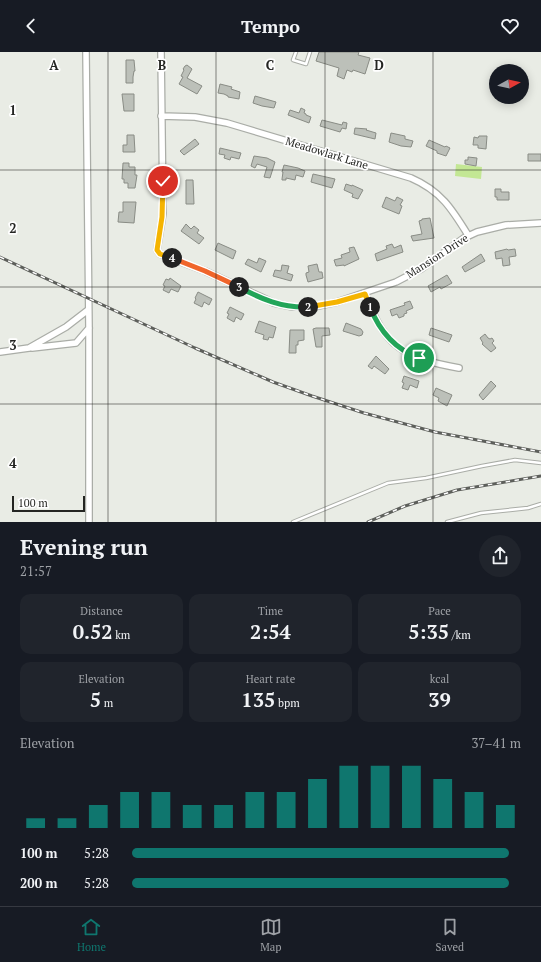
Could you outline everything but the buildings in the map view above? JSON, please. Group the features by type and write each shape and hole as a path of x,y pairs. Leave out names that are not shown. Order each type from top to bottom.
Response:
{"street":[{"path":"86,52 89,328 89,522"},
{"path":"161,52 162,116"},
{"name":"Meadowlark Lane","path":"162,116 195,117 219,121 411,178 423,184 445,201 468,235"},
{"name":"Mansion Drive","path":"162,116 163,213 157,251 165,256 205,271 264,299 279,304 293,307 313,307 365,294 411,275 468,235 499,226 541,223"},
{"path":"365,294 378,323 389,338 399,348 410,355 438,364 459,368"},
{"path":"29,348 66,327 88,310"},
{"path":"0,352 76,343 89,328"}],"lane":[{"path":"296,52 293,60 306,64 310,52"},
{"path":"293,522 388,483 422,479 515,460 541,463"},
{"path":"447,522 482,513 528,508 541,504"}],"green space":[{"path":"456,164 482,167 481,179 455,176"}],"railway":[{"path":"0,257 195,348 273,382 364,413 435,432 541,452"},
{"path":"368,522 405,506 457,490 541,476"}],"route":[{"path":"163,181 163,213 157,250 158,253 190,264 274,303 293,307 305,308 321,306 365,294 374,318 389,338 399,348 410,355 419,358"}]}
